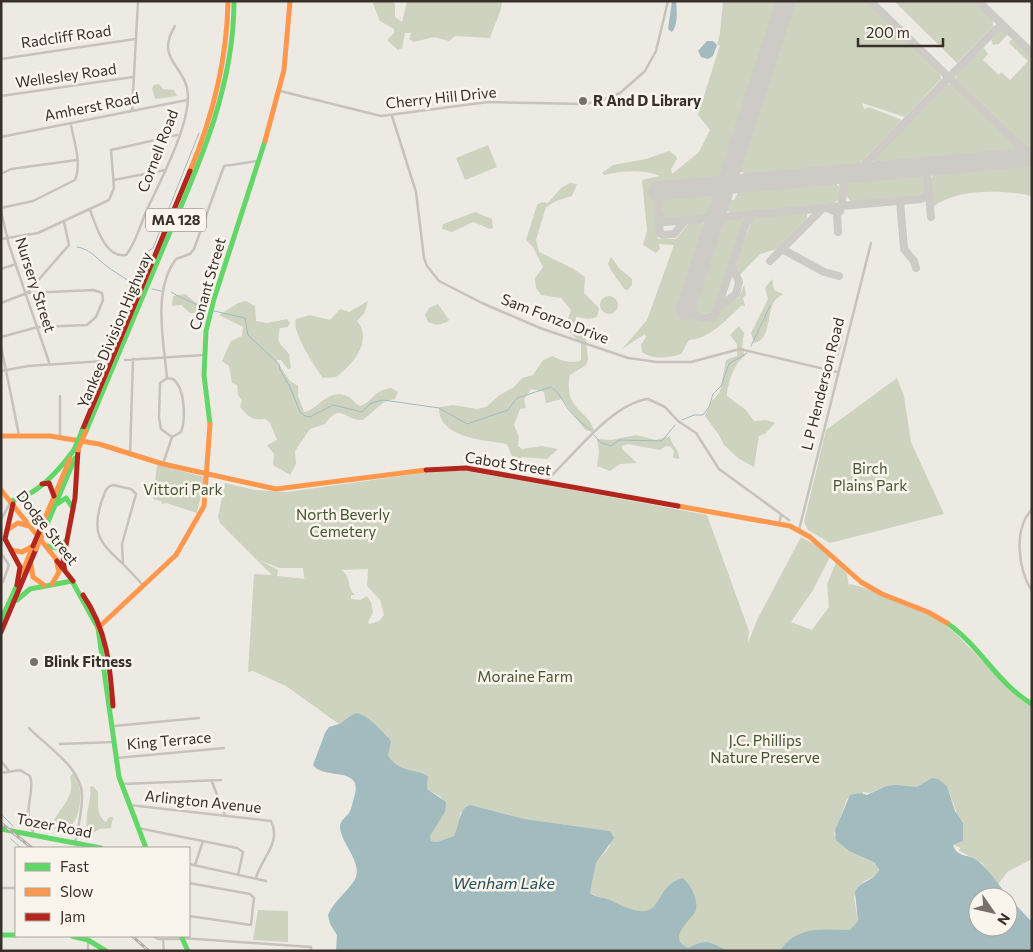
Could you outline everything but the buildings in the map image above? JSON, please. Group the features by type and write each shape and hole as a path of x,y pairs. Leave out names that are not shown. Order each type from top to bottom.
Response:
{"main road":[{"name":"Yankee Division Highway","path":"84,431 203,141 224,64 228,33 228,1"},
{"name":"Yankee Division Highway","path":"43,527 53,510 76,450 209,139 230,60 234,1"},
{"name":"Conant Street","path":"101,627 176,555 204,506 211,427 204,375 204,355 212,306 280,91 290,1"},
{"name":"Cabot Street","path":"1,436 60,438 99,444 163,464 276,489 401,472 454,468 478,469 780,524 799,530 813,539 861,582 885,595 928,611 951,626 1014,692 1032,704"},
{"name":"Yankee Division Highway","path":"1,632 32,558 54,497 76,450"},
{"path":"17,585 20,567 6,543 5,533 12,503 23,498 40,485 61,467 76,450"},
{"path":"65,571 63,561 73,508 76,450"},
{"path":"40,485 51,484 54,490 54,497"},
{"name":"Dodge Street","path":"1,490 90,603 101,627 107,643 115,742 122,784 146,847"},
{"path":"20,514 19,506 23,498"},
{"path":"53,510 59,501 66,498 70,501 73,508"},
{"path":"5,533 9,527 18,523 32,528"},
{"path":"46,546 59,547 66,541"},
{"path":"9,548 22,552 35,548"},
{"name":"Yankee Division Highway","path":"1,620 35,548"},
{"path":"32,558 33,577 44,585"},
{"path":"52,584 59,572 56,559"},
{"path":"8,615 23,593 44,585 72,581"},
{"name":"Tozer Road","path":"1,829 96,847"},
{"path":"1,935 15,935"},
{"path":"76,937 88,940 106,951"},
{"path":"182,938 188,951"}],"street":[{"path":"132,112 138,1"},
{"name":"Cherry Hill Drive","path":"280,91 370,115 392,116 488,102 584,104 608,99 630,86 652,60 668,1"},
{"name":"Cornell Road","path":"90,210 104,243 119,254 126,255 178,135 187,100 185,82 168,54 169,34 175,26"},
{"name":"Radcliff Road","path":"1,59 135,38"},
{"name":"Wellesley Road","path":"1,96 133,77"},
{"name":"Amherst Road","path":"1,138 187,100"},
{"name":"Sam Fonzo Drive","path":"392,116 416,192 426,266 439,280 482,303 540,328 628,358 657,362 691,362 740,348 837,372"},
{"path":"1,210 33,201 72,183 78,175 71,124"},
{"path":"1,239 38,233 90,210 113,196 114,180 111,150 178,135"},
{"path":"1,174 11,169 77,160"},
{"path":"167,378 162,324 163,293 174,262 194,249 224,166 258,161"},
{"path":"114,180 164,170"},
{"name":"Nursery Street","path":"1,210 8,239 50,364"},
{"path":"27,293 67,248 69,240 64,222"},
{"name":"L P Henderson Road","path":"799,530 837,372 871,244"},
{"path":"1,269 16,264"},
{"path":"1,303 27,293 94,290 103,295 96,317 91,322 38,327 1,338"},
{"path":"1,346 19,436"},
{"path":"125,360 204,355"},
{"path":"130,455 132,359"},
{"path":"1,371 50,364 102,362"},
{"path":"167,378 160,383 159,424 163,431 172,437"},
{"path":"163,464 172,437 182,430 182,402 178,384 167,378"},
{"path":"60,396 60,438"},
{"path":"546,482 594,431 625,409 648,399 665,407 678,421 696,433 720,469 789,520"},
{"path":"123,564 122,544 136,494 131,489 113,485 106,490 98,512 96,529 101,541 144,586"},
{"path":"1,520 12,503"},
{"path":"1032,509 1024,521 1020,548 1025,577 1032,590"},
{"path":"780,524 781,515"},
{"path":"1,553 9,566 3,582"},
{"path":"114,726 199,718"},
{"path":"30,728 39,739 67,763 80,783 82,805 75,843"},
{"path":"60,744 115,742"},
{"name":"King Terrace","path":"117,758 224,748"},
{"path":"1,761 9,771"},
{"path":"1,774 9,771 24,771 31,778 27,816 35,836"},
{"path":"122,784 212,782 222,780"},
{"path":"212,782 225,816"},
{"name":"Arlington Avenue","path":"129,805 271,821 274,826 272,847 256,878"},
{"path":"138,828 240,850 243,855 238,875"},
{"path":"194,865 203,841"},
{"path":"190,864 266,880"},
{"path":"190,883 253,895 251,925 190,916"},
{"path":"1,888 15,888"},
{"path":"154,937 163,940 182,938 278,944 312,950"},
{"path":"88,940 88,951"},
{"path":"163,940 164,951"}],"green space":[{"path":"372,1 393,1 395,17 402,22 407,1 502,1 501,10 490,38 455,36 449,41 434,37 414,42 409,39 411,33 405,33 402,48 398,50 387,40 394,33 394,29 380,21"},
{"path":"723,1 779,1 722,174 716,180 653,186 658,239 676,239 689,223 701,222 705,225 677,311 703,320 713,320 723,305 739,298 744,285 746,295 743,298 745,306 741,306 710,332 696,339 689,340 681,354 666,357 646,355 642,352 641,345 646,337 645,334 622,349 647,320 674,245 659,244 660,249 656,253 643,245 647,230 642,180 660,176 639,172 617,172 604,175 602,173 613,165 646,159 669,151 677,159 671,169 672,174 699,152 710,130 698,115 720,45 717,45"},
{"path":"793,1 867,1 939,71 941,79 905,117 862,103 864,109 869,107 902,120 856,167 746,177 743,172 737,173"},
{"path":"894,1 974,1 993,20 993,26 957,63"},
{"path":"1000,30 1005,31 1007,35 999,44 993,45 991,39"},
{"path":"1011,40 1014,40 1032,57 1032,150 1025,148 956,79 957,74 984,48 988,54 983,60 999,75 1001,72 1010,80 1028,61 1009,43"},
{"path":"159,84 163,89 174,90 177,96 155,99 152,88 154,85"},
{"path":"948,84 955,86 1017,147 1017,150 874,164 874,159"},
{"path":"488,145 497,167 465,180 456,158"},
{"path":"1032,164 1032,196 981,192 955,196 933,207 930,181 934,173"},
{"path":"918,174 924,177 925,186 923,193 918,196 852,203 846,195 847,186 852,180"},
{"path":"834,182 841,188 839,198 832,205 733,214 726,210 728,200 734,200 739,191"},
{"path":"570,183 577,184 572,196 556,201 546,207 536,240 539,252 572,268 585,277 584,293 599,308 597,317 589,319 576,317 576,325 585,332 588,360 586,365 570,375 569,386 573,402 591,423 594,430 592,432 585,430 562,399 546,403 544,392 531,389 524,400 526,408 520,409 514,425 519,437 518,446 522,449 542,446 558,449 547,459 522,457 514,474 511,471 513,459 507,444 476,439 455,432 446,426 441,418 439,407 453,405 477,409 486,407 500,395 514,387 522,378 533,375 543,360 553,356 567,361 575,362 581,360 581,343 565,328 571,310 561,298 541,295 536,288 535,278 543,267 533,247 526,240 537,205 542,202 548,203 561,188"},
{"path":"712,194 715,198 710,213 705,217 667,220 660,214 659,203 663,199"},
{"path":"475,212 492,219 493,228 490,229 473,222 452,232 442,229 443,224"},
{"path":"807,213 807,218 777,249 760,254 738,277 734,267 752,220 761,216"},
{"path":"743,219 743,224 716,306 710,314 696,313 693,305 720,224 724,220"},
{"path":"611,257 620,269 632,279 632,285 628,290 624,289 610,268 608,264"},
{"path":"772,279 774,290 783,294 773,304 764,336 760,341 754,343 751,333 768,299 765,288"},
{"path":"185,294 195,302 207,306 206,314 190,313 181,305 172,306 173,296"},
{"path":"609,296 615,299 618,305 615,311 609,314 603,311 600,305 603,299"},
{"path":"246,301 255,306 256,321 267,323 287,319 290,323 288,327 280,328 278,340 289,354 291,368 288,369 281,360 276,360 290,381 298,386 298,396 304,412 309,411 328,397 334,395 347,396 360,406 384,389 391,388 398,392 395,399 384,402 363,420 357,420 339,413 330,417 325,424 310,429 295,451 296,464 290,475 273,465 274,454 267,445 277,440 270,423 265,419 251,417 240,407 242,400 238,395 237,385 232,383 229,366 222,361 231,341 242,336 243,327 219,315 238,303"},
{"path":"368,301 365,312 357,321 363,336 362,344 355,359 336,377 323,378 300,340 295,325 296,319 310,315 330,320 340,309 349,312"},
{"path":"438,304 449,320 437,325 428,322 425,315 429,308"},
{"path":"843,322 845,325 840,351 833,364 831,362 834,335"},
{"path":"739,326 744,333 742,347 745,356 738,363 732,374 727,396 746,410 754,421 766,420 775,423 766,433 759,436 754,467 738,458 724,445 705,416 711,402 720,392 726,360 737,356 737,344 730,335"},
{"name":"Birch Plains Park","path":"897,378 904,396 911,442 944,514 830,543 808,530 804,522 826,430"},
{"path":"636,435 656,440 670,436 679,459 673,458 674,451 671,447 666,446 660,450 628,444 622,446 622,449 637,463 620,464 610,471 597,466 599,452 597,439 611,440"},
{"name":"Vittori Park","path":"157,465 205,477 197,513 166,503 162,504 161,501 153,499"},
{"path":"437,471 472,471 707,515 749,631 748,643 757,620 801,537 818,546 830,557 813,590 791,622 812,630 829,607 827,585 836,562 847,574 849,587 850,584 862,587 932,615 954,632 1022,701 1032,705 1032,859 1007,872 998,885 982,863 958,850 961,848 953,845 963,841 963,831 947,786 925,783 917,787 886,786 870,793 863,792 863,794 860,793 847,799 834,834 849,851 878,865 878,874 863,882 854,897 858,921 850,930 813,931 790,951 682,951 666,907 637,914 590,893 596,863 610,846 610,831 525,819 470,805 460,813 459,827 454,836 437,842 431,841 430,836 445,812 441,797 427,789 428,776 397,765 392,761 388,755 391,742 389,738 370,720 355,713 339,724 286,686 253,671 248,672 254,574 272,575 220,523 218,517 225,483 255,490 287,492","holes":["259,560 279,568 303,568 304,578 307,579 277,576 278,570","368,569 367,586 380,600 384,615 379,621 369,624 368,622 373,612 371,602 367,596 360,600 351,599 351,595 355,595 352,592 347,575 341,570"]},
{"path":"73,773 77,779 80,794 76,819 66,830 55,829 53,823 71,791 70,777"},
{"path":"93,786 98,792 98,809 101,816 106,822 109,817 113,817 111,828 100,829 91,834 88,829 87,818 90,787"},
{"path":"258,910 288,911 288,942 253,940"}],"water":[{"path":"672,1 676,1 677,13 672,32 668,29"},
{"path":"707,41 713,41 717,45 713,56 708,59 701,57 698,51"},
{"name":"Wenham Lake","path":"355,713 365,716 389,738 391,742 388,755 392,761 397,765 428,776 427,789 446,802 445,812 430,836 431,841 437,842 454,836 463,810 470,805 525,819 610,831 614,838 596,863 590,893 630,909 642,911 650,909 672,883 682,878 693,892 696,910 682,929 679,939 682,944 688,948 708,942 728,951 336,951 337,935 330,924 328,915 333,905 354,881 357,874 354,860 341,833 340,826 351,809 356,785 347,776 325,772 313,765 329,727 339,724"},
{"path":"932,778 938,779 947,786 955,811 963,823 963,841 953,845 955,849 960,854 978,861 1001,887 968,887 968,937 1018,937 1018,907 1032,922 1032,951 780,951 787,943 803,933 820,930 850,930 858,921 855,892 860,885 874,877 879,870 875,863 849,851 836,840 835,830 850,795 860,793 867,795 886,786 917,787"}],"waterway":[{"path":"132,283 148,251 153,248 199,133"},
{"path":"77,247 89,251 134,285"},
{"path":"152,289 161,291"},
{"path":"171,292 200,306 206,311"},
{"path":"751,346 770,306"},
{"path":"214,311 245,318 248,335 279,364 300,412 305,416 310,417 333,405 362,412 371,403 383,400 439,408 467,424 508,410 517,398 551,387 574,416 591,430"},
{"path":"682,420 694,415 703,415 709,407 713,394 721,386 729,364 747,353"},
{"path":"594,435 601,443 611,446 619,440 662,441 675,425"},
{"path":"1,814 13,826"},
{"path":"11,839 20,847"}],"taxiway":[{"path":"870,1 1031,157"},
{"path":"978,1 1032,53"},
{"path":"852,174 858,171 995,30 1000,27 1006,29"},
{"path":"867,161 867,168 874,172"},
{"path":"931,217 927,174 932,166"},
{"path":"840,211 845,182 853,174"},
{"path":"835,176 842,180 844,187"},
{"path":"830,207 921,199 926,196 928,190"},
{"path":"657,191 658,215 665,222 828,208 837,213 838,232"},
{"path":"900,201 904,249 914,261 916,268"},
{"path":"718,209 719,214 724,217"},
{"path":"770,261 822,209"},
{"path":"686,306 688,311 694,315 705,318 715,315 746,223 754,214"},
{"path":"658,215 660,233 662,235 674,234 685,221"},
{"path":"782,249 824,272 839,276"},
{"path":"719,307 736,294 739,282 732,266"}],"runway":[{"path":"685,311 786,1"},
{"path":"657,191 1032,157"}],"railway":[{"path":"1,823 31,847"},
{"path":"133,937 149,951"}],"traffic: fast":[{"path":"86,431 189,187 212,127 228,65 234,1"},
{"path":"210,424 204,375 206,331 214,299 265,141"},
{"path":"74,450 82,431"},
{"path":"11,501 30,494 47,481 74,450"},
{"path":"45,529 75,458"},
{"path":"57,504 66,498 73,508"},
{"path":"47,546 57,548 66,541"},
{"path":"72,581 98,628 119,777 146,847"},
{"path":"17,600 30,589 72,581"},
{"path":"1,620 18,583"},
{"path":"947,623 969,642 1009,686 1032,704"},
{"path":"1,829 96,847"},
{"path":"1,935 15,935"},
{"path":"76,937 88,940 106,951"},
{"path":"181,937 188,951"}],"traffic: slow":[{"path":"190,171 212,109 222,67 228,1"},
{"path":"265,141 284,70 290,1"},
{"path":"98,628 176,555 204,506 210,424"},
{"path":"78,450 86,431"},
{"path":"1,436 50,436 99,444 163,464 276,489 426,470"},
{"path":"42,525 70,459"},
{"path":"1,490 56,559 59,572 52,584"},
{"path":"678,506 790,526 810,537 861,582 882,594 928,612 947,623"},
{"path":"7,530 18,523 29,526"},
{"path":"36,549 45,529"},
{"path":"11,550 22,552 33,546"},
{"path":"22,573 33,546"},
{"path":"31,565 33,577 44,585"}],"traffic: jam":[{"path":"82,431 190,171"},
{"path":"65,571 63,561 75,498 78,450"},
{"path":"426,470 466,468 678,506"},
{"path":"42,484 49,483 54,496"},
{"path":"13,504 5,539 20,567 17,585"},
{"path":"33,546 42,525"},
{"path":"1,632 36,549"},
{"path":"57,561 73,581"},
{"path":"83,595 97,621 106,648 113,706"}],"place":[{"name":"R And D Library","path":"583,101"},
{"name":"Blink Fitness","path":"34,662"}],"park label":[{"name":"North Beverly Cemetery","path":"343,524"},
{"name":"Moraine Farm","path":"525,677"},
{"name":"J.C. Phillips Nature Preserve","path":"765,750"}]}
